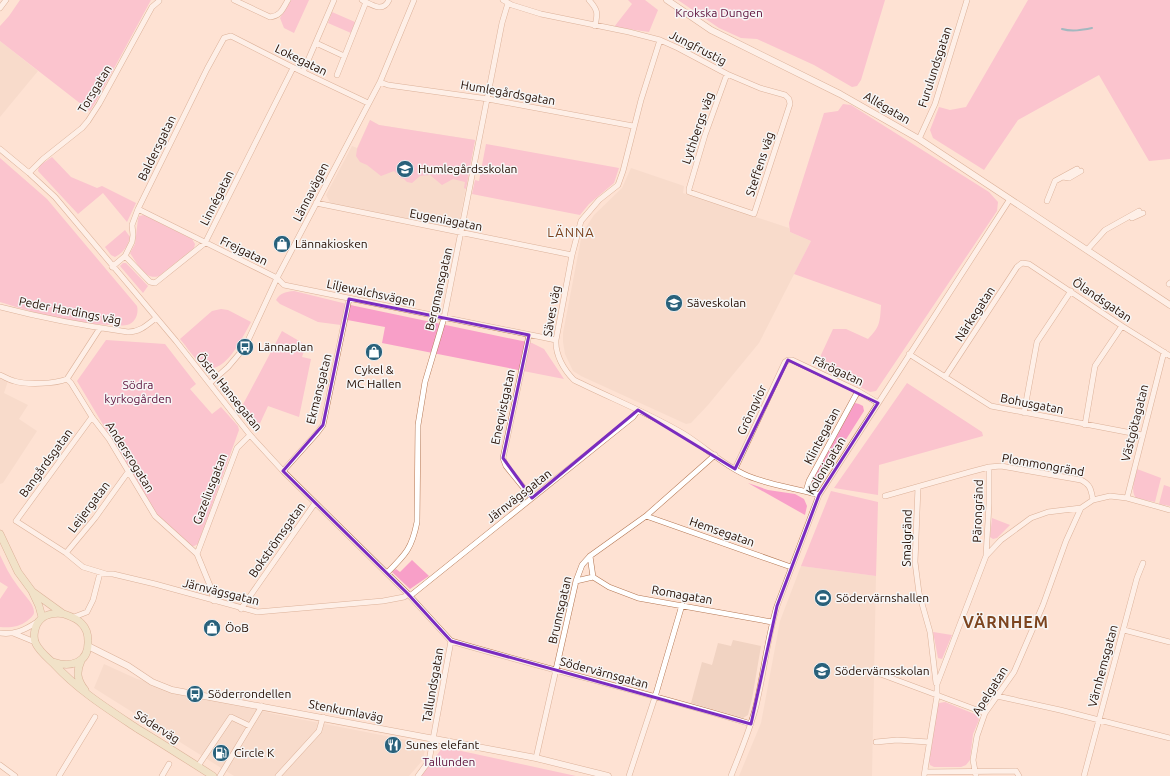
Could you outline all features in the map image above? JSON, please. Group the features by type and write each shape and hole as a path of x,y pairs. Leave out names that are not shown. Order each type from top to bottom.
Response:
{"main road":[{"path":"0,534 18,572 32,591 39,606 40,620 34,632 35,642 40,650 53,662 67,665 74,664 81,660 86,654 88,646 86,628 82,623 74,617 62,614 52,614 40,620"},
{"path":"32,591 62,614"},
{"name":"Söderväg","path":"81,660 77,673 80,683 90,697"},
{"name":"Söderväg","path":"53,662 76,686 90,697 213,776"}],"street":[{"path":"0,8 6,0"},
{"path":"234,0 270,17 276,17 280,14 288,0"},
{"path":"303,72 334,0"},
{"path":"337,75 364,1 382,8 387,5 389,0"},
{"name":"Lännavägen","path":"210,383 228,368 244,347 277,278 380,82 414,0"},
{"name":"Jungfrustig","path":"503,0 541,14 660,40 727,74 760,88 785,95 789,99"},
{"path":"589,0 597,10 595,26"},
{"name":"Allégatan","path":"667,0 696,21 717,33 840,94 919,139 1170,305"},
{"name":"Furulundsgatan","path":"919,139 935,104 967,0"},
{"name":"Torsgatan","path":"29,173 43,159 88,122 152,7 159,1"},
{"name":"Bergmansgatan","path":"387,573 408,551 415,533 417,522 418,425 425,382 444,318 502,23 512,3"},
{"name":"Lokegatan","path":"225,37 231,36 293,68 368,103"},
{"name":"Baldersgatan","path":"112,267 125,256 132,242 132,225 138,209 221,42 225,37"},
{"name":"Säves väg","path":"660,40 633,126 623,171 618,185 599,200 581,221 572,255 556,340 557,350 561,362 568,374 574,380 685,434 735,469 762,481 818,495"},
{"path":"316,43 344,56"},
{"name":"Linnégatan","path":"125,256 150,282 155,283 205,243 293,68"},
{"name":"Lythbergs väg","path":"689,189 705,135 727,74"},
{"name":"Humlegårdsgatan","path":"380,82 388,85 488,99 633,126"},
{"name":"Steffens väg","path":"689,189 689,192 754,214 790,104 789,99"},
{"name":"Östra Hansegatan","path":"0,149 55,197 210,383 250,435 283,471 409,595 451,641"},
{"path":"1047,201 1055,181 1079,170"},
{"name":"Kolonigatan","path":"731,776 751,724 772,622 818,495 908,354 1010,199"},
{"name":"Eugeniagatan","path":"316,203 572,255"},
{"name":"Frejgatan","path":"138,209 277,278"},
{"path":"1087,250 1105,230 1125,218 1141,212"},
{"name":"Ölandsgatan","path":"1022,263 1029,264 1170,356"},
{"name":"Närkegatan","path":"945,377 1017,267 1022,263"},
{"name":"Liljewalchsvägen","path":"277,278 284,284 349,299 556,340"},
{"path":"1024,413 1037,342 1071,292"},
{"name":"Ekmansgatan","path":"283,471 318,433 323,425 349,299"},
{"name":"Peder Hardings väg","path":"0,307 30,315 100,328 135,332 156,318"},
{"path":"1085,425 1095,366 1122,326"},
{"path":"0,375 23,383 54,382 67,379 100,328"},
{"name":"Eneqvistgatan","path":"529,335 503,458 506,466 532,498"},
{"name":"Västgötagatan","path":"1127,498 1164,352"},
{"name":"Bohusgatan","path":"908,354 991,406 1142,435"},
{"name":"Fårögatan","path":"788,360 792,360 858,391 878,403"},
{"name":"Grönqvior","path":"735,469 785,362 788,360"},
{"name":"Andersrogatan","path":"67,379 92,417 109,439 155,516 197,554 211,588 214,601"},
{"name":"Klintegatan","path":"806,491 809,481 858,391"},
{"name":"Järnvägsgatan","path":"16,521 66,553 84,567 100,573 113,574 257,612 264,613 383,601 409,595 633,417 638,410"},
{"name":"Bangårdsgatan","path":"16,521 92,417"},
{"name":"Gazeliusgatan","path":"197,554 237,448 250,435"},
{"name":"Brunnsgatan","path":"536,758 576,581 582,564 590,556 646,516 715,455"},
{"name":"Plommongränd","path":"885,496 989,467 1001,466 1081,480 1088,483 1093,500"},
{"name":"Pärongränd","path":"986,556 989,504 989,467"},
{"name":"Leijergatan","path":"66,553 128,472"},
{"name":"Smalgränd","path":"918,487 915,562 919,593 930,632 937,684"},
{"path":"1019,776 1016,771 976,774 924,774 937,696 937,684 986,556 1000,540 1031,518 1048,512 1081,508 1093,500 1110,496 1127,498 1170,510"},
{"name":"Bokströmsgatan","path":"241,608 315,503"},
{"name":"Apelgatan","path":"976,774 973,760 976,736 985,713 1014,672 1043,605 1066,541 1081,508"},
{"name":"Hemsegatan","path":"646,516 792,567"},
{"path":"576,581 593,577 590,556"},
{"name":"Värnhemsgatan","path":"1084,776 1143,563"},
{"path":"74,617 87,612 93,600 100,573"},
{"name":"Romagatan","path":"593,577 609,587 638,598 772,622"},
{"path":"629,776 682,605"},
{"path":"0,633 13,633 23,630 40,620"},
{"path":"1124,630 1170,642"},
{"path":"13,633 35,642"},
{"name":"Södervärnsgatan","path":"451,641 751,724"},
{"name":"Tallundsgatan","path":"418,776 429,761 451,641"},
{"name":"Stenkumlaväg","path":"88,646 128,666 152,682 172,690 536,758 608,776"},
{"path":"875,672 985,713"},
{"path":"997,696 1170,738"},
{"path":"220,776 262,706"},
{"path":"198,766 231,716 250,726"},
{"path":"61,775 95,717"},
{"path":"278,776 319,731 323,717"},
{"path":"876,742 897,740 929,742"},
{"path":"162,776 169,764"},
{"path":"0,766 15,776"}],"highlighted area":[{"path":"349,299 529,335 503,458 532,498 638,410 735,469 788,360 878,403 819,495 777,606 751,724 451,641 408,594 283,471 323,425"}],"shaded area":[{"path":"0,41 38,71 0,117"},
{"name":"Humlegårdsskolan","path":"370,120 379,125 475,140 459,223 451,227 331,204 326,195 352,146 357,148"},
{"name":"Säveskolan","path":"631,168 684,186 683,193 789,228 790,232 811,241 759,343 708,405 691,423 686,424 581,376 573,371 565,354 563,333 581,239 586,227 594,215 622,188"},
{"path":"0,378 8,381 4,393 28,405 19,419 37,431 3,483 0,484"},
{"name":"Södervärnsskolan","path":"801,566 876,576 872,776 739,776 761,723 780,621"},
{"path":"733,640 761,646 748,715 743,718 691,703 702,662 712,665 718,643 731,646"},
{"path":"104,664 137,679 274,714 427,744 422,761 409,776 234,776 94,688"}],"green space":[{"path":"20,0 151,0 90,111 0,41 0,26"},
{"path":"291,0 309,0 294,33 284,28 280,18"},
{"path":"628,0 645,0 658,10 649,32 614,27 632,4"},
{"name":"Krokska Dungen","path":"678,0 885,0 861,80 857,86 852,87 814,65 757,39 741,38 719,28"},
{"path":"1028,0 1170,0 1170,159 1149,161 1099,75 1018,120 984,170 933,138 930,130 939,107 950,110 966,107"},
{"path":"332,12 355,22 351,33 328,23"},
{"path":"843,104 851,105 989,192 998,202 997,211 876,391 870,392 819,367 821,355 833,329 846,329 868,339 879,324 881,305 794,274 811,241 790,232 789,223 824,113 838,111"},
{"path":"370,120 379,125 475,140 466,189 464,188 465,182 453,179 442,185 430,175 420,176 412,183 401,178 394,171 381,176 367,165 360,162 356,156 357,149"},
{"path":"486,144 619,168 614,183 589,204 580,215 472,194 475,180 479,181"},
{"path":"52,157 71,177 97,188 102,186 136,203 127,222 103,193 78,214 38,171 39,166"},
{"path":"0,158 47,199 137,306 137,315 130,324 100,324 71,321 0,302"},
{"path":"144,215 192,239 195,244 194,248 159,276 154,277 146,274 130,253 135,244 139,216"},
{"path":"125,230 130,237 128,243 123,251 115,257 111,255 105,247"},
{"path":"123,263 126,263 148,286 143,293 120,266"},
{"path":"294,291 355,306 532,343 544,349 564,379 382,343 385,327 342,319 341,325 318,322 280,304 276,300 286,292"},
{"path":"221,309 228,310 251,322 238,346 225,362 218,367 210,368 197,360 180,339 212,311"},
{"path":"282,331 306,345 302,357 311,359 299,417 268,406 256,432 240,410"},
{"name":"Södra kyrkogården","path":"106,340 165,344 196,384 190,389 212,414 221,407 238,426 239,430 198,544 194,546 190,546 157,515 77,381"},
{"path":"907,383 982,432 983,436 879,465 878,495 834,488"},
{"path":"855,403 863,406 864,411 819,482 813,484 811,481"},
{"path":"1137,469 1161,478 1155,502 1136,498 1134,495 1133,492"},
{"path":"748,483 768,490 795,494 804,499 807,506 805,515"},
{"path":"1164,485 1170,487 1170,506 1159,504"},
{"path":"831,491 878,502 876,576 801,566"},
{"path":"992,518 1010,525 997,538 993,539 990,537"},
{"path":"0,555 12,578 30,602 34,613 27,621 14,627 0,627 0,599 8,587 0,582"},
{"path":"412,560 429,576 410,589 392,572 396,569 400,572"},
{"path":"933,632 952,635 942,659 938,658"},
{"path":"945,702 977,715 979,720 973,734 970,760 966,765 961,767 934,767 930,765 929,761 937,706 939,703"},
{"name":"Tallunden","path":"443,747 576,776 421,776"}],"waterway":[{"path":"1062,29 1073,31 1092,28"}],"place":[{"name":"Humlegårdsskolan","path":"405,169"},
{"name":"Lännakiosken","path":"282,244"},
{"name":"Säveskolan","path":"674,303"},
{"name":"Lännaplan","path":"245,347"},
{"name":"Cykel & MC Hallen","path":"374,352"},
{"name":"Södervärnshallen","path":"823,598"},
{"name":"ÖoB","path":"212,628"},
{"name":"Södervärnsskolan","path":"822,671"},
{"name":"Söderrondellen","path":"195,694"},
{"name":"Sunes elefant","path":"393,745"},
{"name":"Circle K","path":"221,753"}],"district":[{"name":"LÄNNA","path":"571,232"},
{"name":"VÄRNHEM","path":"1006,622"}]}
